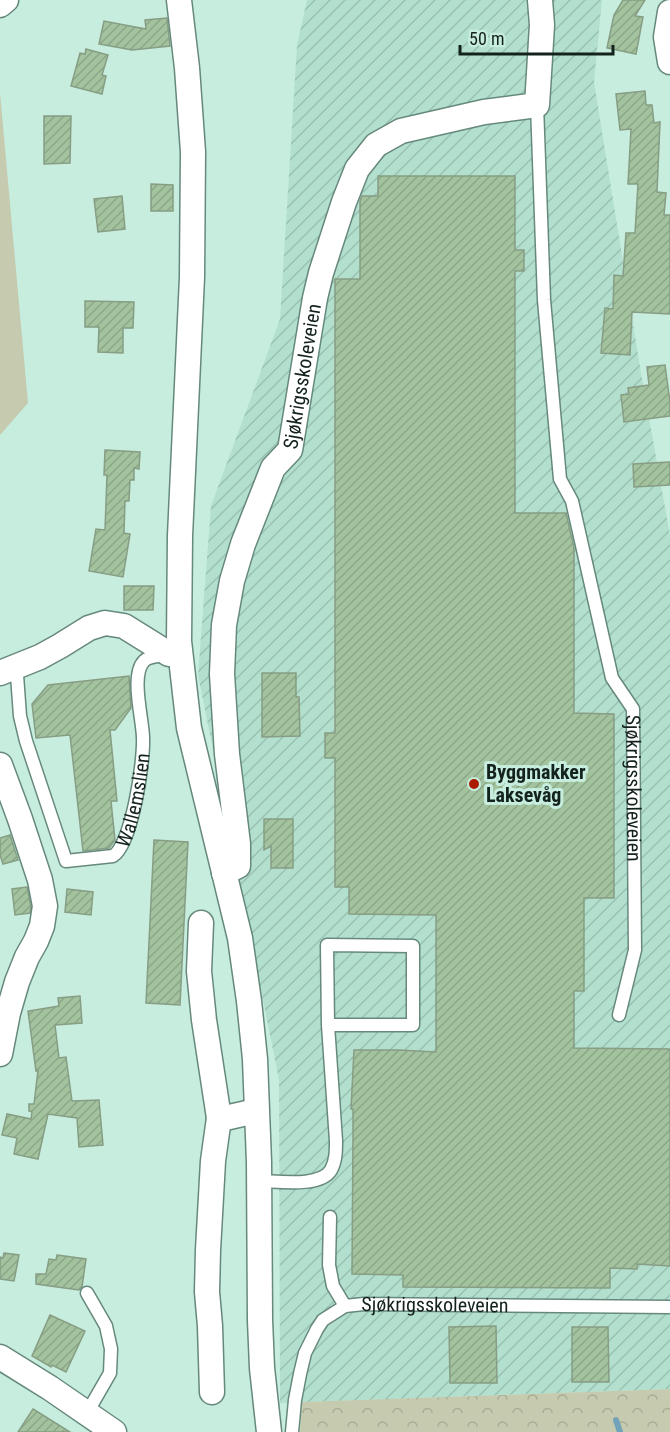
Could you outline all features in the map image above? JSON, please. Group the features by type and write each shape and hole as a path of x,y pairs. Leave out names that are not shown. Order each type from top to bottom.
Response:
{"street":[{"path":"0,5 6,0"},
{"path":"179,0 193,152 192,278 180,536 178,641 175,654 189,728 240,938 249,1001 255,1059 260,1332 270,1432"},
{"name":"Sjøkrigsskoleveien","path":"224,873 238,866 238,844 222,674 224,626 232,581 243,544 273,468 290,450 315,298 344,202 357,169 376,145 401,131 484,112 537,105 542,25 540,0"},
{"path":"670,12 666,37 670,62"},
{"name":"Wallemslien","path":"7,670 50,651 90,628 105,623 124,626 175,654"},
{"path":"0,765 40,880 45,906 42,926 17,982 0,1054"},
{"path":"201,923 199,971 219,1118 213,1153 208,1250 207,1292 212,1392"},
{"path":"219,1118 256,1111"},
{"path":"0,1357 114,1432"}],"lane":[{"name":"Sjøkrigsskoleveien","path":"537,105 544,300 560,479 572,501 612,678 633,709 635,950 619,1016"},
{"name":"Wallemslien","path":"7,670 18,675 20,716 26,741 66,861 113,856 119,852 127,836 142,765 143,738 138,671 144,661 155,656 175,654"},
{"path":"258,1181 310,1182 323,1178 331,1170 335,1158 336,1142 328,1025 327,945 413,946 413,1025 328,1025"},
{"path":"330,1217 329,1265 333,1286 345,1306"},
{"path":"87,1293 106,1326 111,1349 110,1372 86,1413 92,1418"},
{"name":"Sjøkrigsskoleveien","path":"292,1432 295,1400 305,1353 323,1320 345,1306 376,1304 670,1307"}],"shaded area":[{"path":"307,0 602,0 594,82 670,535 670,1389 280,1403 279,1080 198,675 211,506 280,319 297,45"}],"green space":[{"path":"0,93 28,403 0,435"},
{"path":"670,1389 670,1432 300,1432 302,1402"}],"building":[{"path":"623,0 645,0 635,16 643,17 636,54 607,48 614,15"},
{"path":"167,18 170,46 132,50 99,44 104,21 146,29 145,20"},
{"path":"86,49 108,55 102,75 106,76 102,94 71,86 80,53 85,54"},
{"path":"645,91 646,105 652,105 654,123 660,122 657,192 666,193 664,215 670,215 670,314 632,312 630,355 601,353 605,308 613,309 614,275 623,276 626,233 635,233 638,184 628,184 631,129 620,130 616,94"},
{"path":"44,116 71,116 70,163 44,164"},
{"path":"378,176 515,176 515,250 524,250 524,271 515,271 515,513 566,513 574,548 574,713 614,714 614,898 584,898 584,991 574,991 574,1048 670,1049 670,1266 637,1264 637,1269 610,1268 610,1288 403,1287 403,1275 352,1274 353,1109 351,1109 354,1050 436,1052 436,915 349,914 349,887 335,887 335,758 325,758 325,733 335,733 335,279 360,279 360,201 362,196 378,196"},
{"path":"151,184 173,185 173,211 151,211"},
{"path":"122,196 125,229 98,232 94,199"},
{"path":"85,301 134,302 133,328 123,328 123,353 98,352 99,327 85,327"},
{"path":"665,365 670,416 624,422 621,395 629,394 628,388 649,385 647,367"},
{"path":"105,450 140,452 139,469 134,468 134,480 130,480 129,501 125,501 124,533 130,534 123,577 89,571 96,529 105,530 107,475 104,475"},
{"path":"670,462 670,485 634,487 633,464"},
{"path":"124,586 154,586 153,610 124,610"},
{"path":"262,673 296,673 300,736 262,737"},
{"path":"129,676 131,708 115,730 110,730 117,801 111,801 115,840 109,848 83,851 70,735 36,738 32,704 48,685"},
{"path":"264,819 293,819 293,868 271,868 271,846 264,850"},
{"path":"10,835 18,860 3,864 0,855 0,838"},
{"path":"154,840 188,842 180,1005 146,1003"},
{"path":"27,887 30,913 15,915 12,889"},
{"path":"67,889 93,892 91,915 65,912"},
{"path":"80,996 82,1023 55,1025 59,1058 66,1057 72,1101 99,1100 103,1145 79,1147 77,1118 48,1114 38,1159 14,1154 17,1138 2,1135 7,1114 31,1119 32,1112 29,1111 29,1104 34,1104 38,1070 36,1071 28,1011 59,1006 58,998"},
{"path":"4,1253 19,1255 14,1281 0,1279 0,1257 3,1258"},
{"path":"57,1255 86,1259 82,1287 79,1290 36,1284 36,1274 46,1274 49,1259 56,1260"},
{"path":"50,1315 85,1331 66,1372 52,1365 51,1367 32,1356"},
{"path":"496,1326 497,1383 450,1383 449,1327"},
{"path":"572,1327 608,1327 609,1382 572,1382"},
{"path":"33,1409 70,1432 18,1432"}],"waterway":[{"path":"616,1420 620,1432"}],"place":[{"name":"Byggmakker Laksevåg","path":"474,784"}]}
